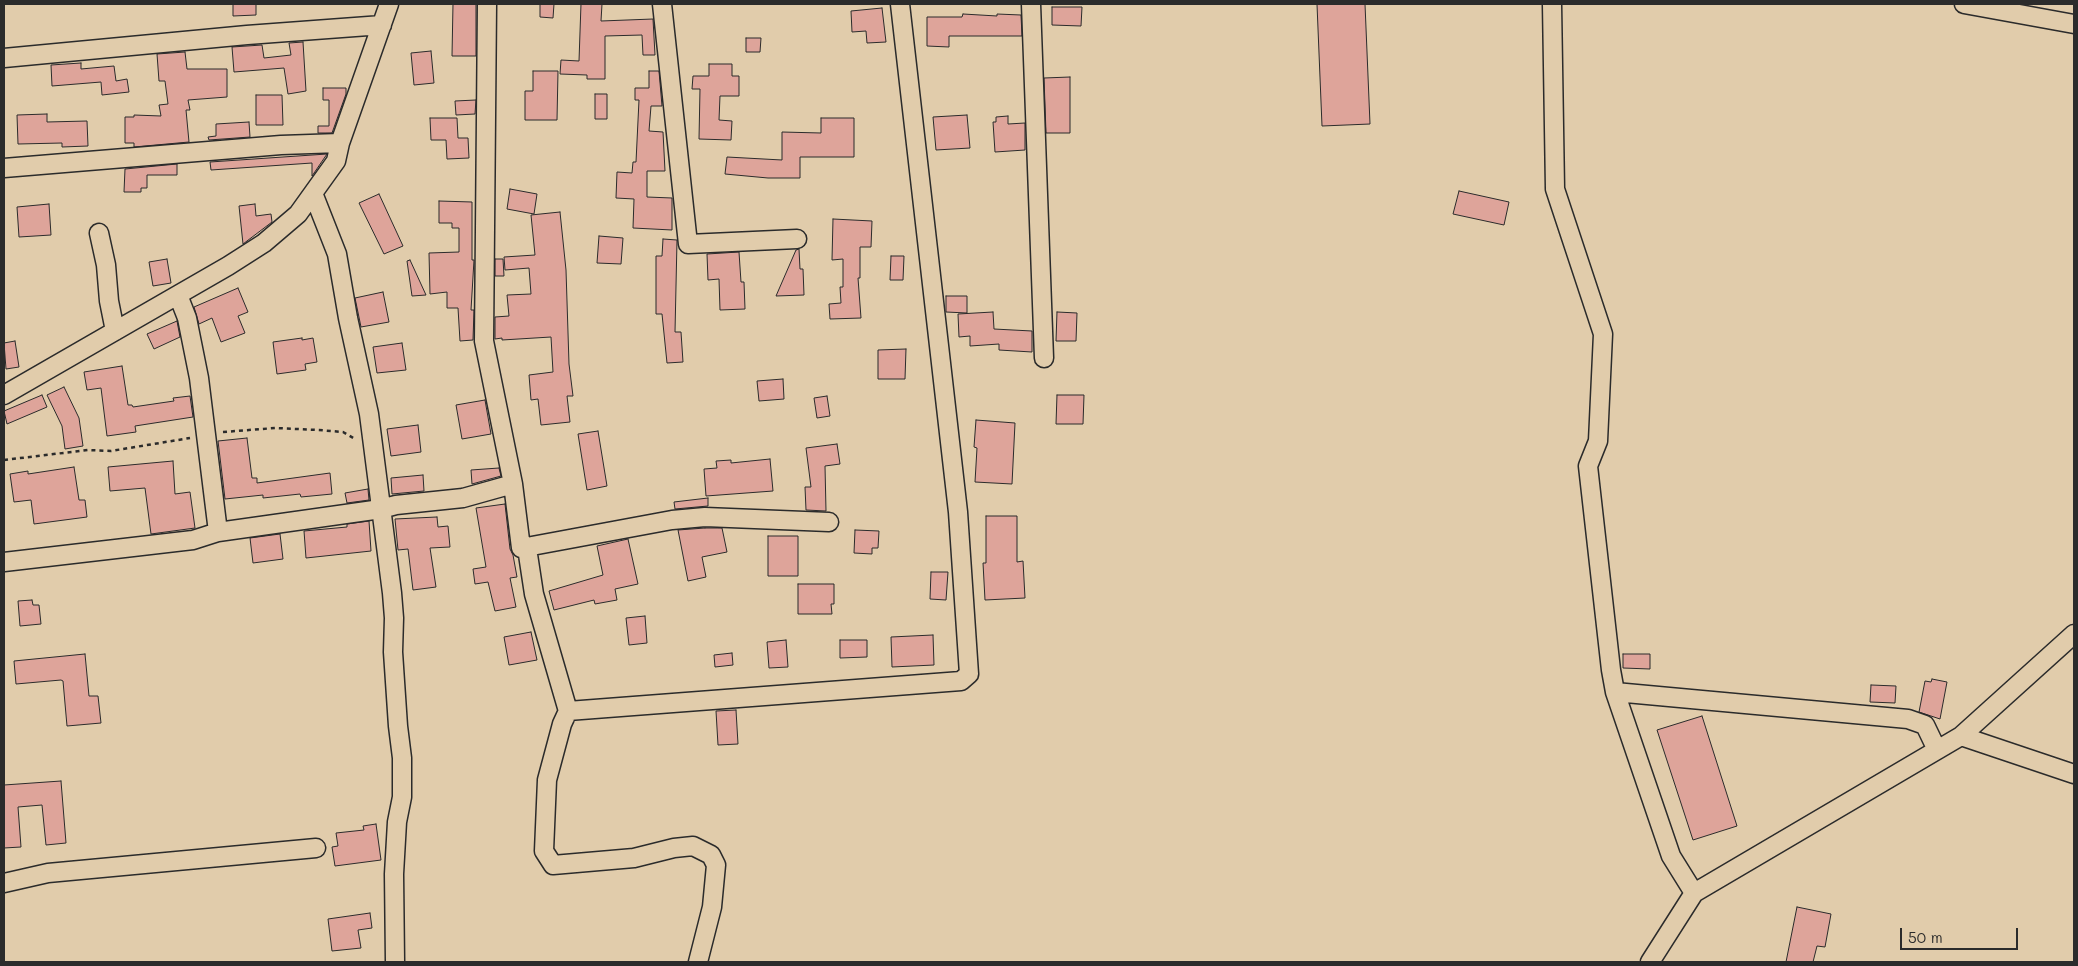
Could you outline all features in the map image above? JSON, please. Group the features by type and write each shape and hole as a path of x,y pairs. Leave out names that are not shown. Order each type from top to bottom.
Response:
{"street":[{"path":"4,395 264,243 298,214 336,161 340,143 389,4"},
{"path":"487,4 484,341 513,484 521,548 672,520 704,516 830,522"},
{"path":"662,4 688,244 797,239"},
{"path":"568,711 961,681 969,674 957,502 900,4"},
{"path":"1031,4 1044,358"},
{"path":"1552,4 1555,189 1603,334 1598,441 1588,466 1608,652 1615,692 1671,856 1694,893"},
{"path":"1964,4 2074,24"},
{"path":"4,58 247,35 382,25"},
{"path":"4,168 340,143"},
{"path":"313,193 337,254 348,318 369,414 394,618 393,652 402,758 402,797 397,822 394,874 396,962"},
{"path":"99,234 106,265 109,301 115,331"},
{"path":"178,295 187,318 196,361 218,532"},
{"path":"4,562 193,540 218,532 382,509 396,505 464,498 513,484"},
{"path":"527,548 534,594 568,711 562,724 547,780 544,851 553,865 634,858 674,848 693,846 711,855 716,865 712,907 698,962"},
{"path":"1650,962 1694,893 1961,736 2074,634"},
{"path":"1615,692 1908,719 1925,725 1937,750"},
{"path":"1961,736 2074,774"},
{"path":"4,883 48,873 316,848"}],"building":[{"path":"233,4 256,4 256,15 233,16"},
{"path":"453,4 476,4 476,56 452,56"},
{"path":"540,4 554,4 553,18 540,17"},
{"path":"581,4 602,4 601,21 653,19 655,55 643,55 642,35 605,36 605,79 587,79 587,75 560,74 561,60 579,61"},
{"path":"1317,4 1365,4 1370,124 1322,126"},
{"path":"1052,7 1082,7 1081,26 1052,25"},
{"path":"882,8 886,42 867,43 866,31 852,32 851,11"},
{"path":"963,14 1021,15 1022,36 949,36 949,47 927,46 927,17 962,17"},
{"path":"746,38 761,38 760,52 746,52"},
{"path":"303,42 306,91 288,94 284,68 234,72 232,47 262,45 264,58 291,55 289,43"},
{"path":"431,51 434,83 414,85 411,53"},
{"path":"185,52 187,69 227,69 227,97 188,100 190,110 186,110 189,142 134,147 134,143 125,143 125,117 134,117 134,115 161,116 159,105 168,104 165,81 159,81 157,54"},
{"path":"81,63 81,69 114,66 116,81 127,79 129,92 102,95 101,82 52,86 51,65"},
{"path":"709,64 732,64 732,76 739,76 739,96 720,96 719,120 732,121 731,140 699,139 700,89 692,89 693,76 709,76"},
{"path":"533,71 558,71 557,120 525,120 525,91 533,91"},
{"path":"649,71 659,71 662,106 651,106 649,131 663,132 665,171 647,171 647,197 672,198 672,230 633,228 634,199 616,198 617,172 632,173 633,162 636,162 639,100 635,100 635,88 649,88"},
{"path":"1070,77 1070,133 1046,133 1044,78"},
{"path":"323,88 346,88 346,94 332,133 318,133 318,126 329,126 329,100 323,100"},
{"path":"595,94 607,94 607,119 595,119"},
{"path":"256,95 282,95 283,125 256,125"},
{"path":"476,100 475,114 456,115 455,101"},
{"path":"47,114 47,122 87,121 88,146 62,147 62,143 18,144 17,115"},
{"path":"967,115 970,148 936,150 933,117"},
{"path":"1008,116 1008,124 1025,123 1025,150 995,152 993,122 996,122 996,117"},
{"path":"430,118 457,118 458,138 468,138 469,158 447,159 446,140 431,140"},
{"path":"821,118 854,118 854,157 800,157 800,178 768,178 725,174 727,157 782,160 782,132 821,133"},
{"path":"249,122 250,137 209,140 208,137 216,136 216,124"},
{"path":"327,154 312,176 312,163 211,170 210,162"},
{"path":"177,164 177,175 147,175 147,188 141,188 141,192 124,192 125,169"},
{"path":"510,189 537,194 534,214 507,209"},
{"path":"1459,191 1509,202 1504,225 1453,214"},
{"path":"379,194 403,246 384,254 359,203"},
{"path":"439,201 472,202 472,260 474,260 471,310 474,310 473,340 460,341 458,308 447,308 447,292 430,294 429,253 459,252 459,228 452,228 452,223 439,223"},
{"path":"49,204 51,235 19,237 17,207"},
{"path":"255,204 256,216 271,214 272,222 243,244 239,206"},
{"path":"560,212 566,270 569,364 573,396 567,396 570,422 541,425 538,399 531,400 529,375 553,372 551,337 495,339 495,317 509,316 507,295 531,294 529,268 505,270 504,257 535,255 531,215"},
{"path":"833,219 872,221 871,247 860,247 860,278 858,278 861,318 830,319 829,304 841,303 840,287 843,287 843,259 832,260"},
{"path":"599,236 623,238 621,264 597,263"},
{"path":"663,239 677,240 675,332 681,332 683,362 667,363 662,314 656,314 656,256 662,256"},
{"path":"799,249 800,269 803,269 804,295 776,296 796,250"},
{"path":"739,252 741,282 744,282 745,309 720,310 719,279 708,280 707,254"},
{"path":"891,256 904,256 903,280 890,280"},
{"path":"167,259 171,283 153,286 149,262"},
{"path":"495,259 503,259 504,276 495,276"},
{"path":"410,260 426,295 412,296 407,261"},
{"path":"238,288 248,312 238,316 245,333 221,342 212,318 199,324 194,307"},
{"path":"383,292 389,322 361,327 355,298"},
{"path":"946,296 967,296 967,313 946,312"},
{"path":"993,312 994,329 1032,331 1032,352 999,350 999,344 970,346 970,336 959,337 958,314"},
{"path":"1057,312 1077,313 1076,341 1056,341"},
{"path":"177,321 180,337 154,349 147,334"},
{"path":"302,338 302,340 313,338 317,362 305,364 306,370 277,374 273,342"},
{"path":"15,341 19,367 6,369 4,343"},
{"path":"402,343 406,370 377,373 373,347"},
{"path":"906,349 905,379 878,379 878,350"},
{"path":"122,366 128,405 133,407 174,401 173,398 190,396 193,417 135,426 136,432 107,436 101,388 87,390 84,372"},
{"path":"783,379 784,399 759,401 757,381"},
{"path":"64,387 79,418 83,446 65,449 62,426 47,395"},
{"path":"42,395 47,407 7,424 4,411"},
{"path":"1057,395 1084,395 1083,424 1056,424"},
{"path":"827,396 830,416 817,418 814,398"},
{"path":"485,400 491,434 462,439 456,405"},
{"path":"976,420 1015,423 1012,484 975,482 977,448 974,447"},
{"path":"418,425 421,452 391,456 387,429"},
{"path":"598,431 607,486 587,490 578,434"},
{"path":"247,438 252,478 257,478 257,483 330,473 332,494 301,497 300,494 263,498 263,495 225,499 218,441"},
{"path":"837,444 840,464 825,466 826,511 806,510 805,487 811,487 806,448"},
{"path":"770,459 773,491 706,496 704,469 717,468 716,461 731,460 731,463"},
{"path":"173,461 175,494 190,492 195,528 151,534 145,488 110,491 108,467"},
{"path":"74,467 79,500 85,500 87,517 34,524 31,500 14,502 10,474 28,471 28,474"},
{"path":"499,468 501,476 472,484 471,470"},
{"path":"423,475 424,491 392,494 391,478"},
{"path":"368,489 369,500 347,503 345,493"},
{"path":"708,498 708,506 675,509 674,502"},
{"path":"505,504 510,549 517,577 510,578 516,607 495,611 488,582 475,584 473,569 486,567 476,508"},
{"path":"986,516 1017,516 1017,562 1023,561 1025,598 985,600 983,563 986,563"},
{"path":"437,517 438,527 448,526 450,547 430,548 436,587 413,590 408,549 398,550 395,519"},
{"path":"369,521 371,551 306,558 304,531 347,527 347,524"},
{"path":"722,528 727,552 702,557 706,577 688,581 678,530"},
{"path":"855,530 879,531 878,548 872,548 872,554 854,553"},
{"path":"280,534 283,559 253,563 250,538"},
{"path":"768,536 798,536 798,576 768,576"},
{"path":"628,539 638,584 615,589 617,600 595,604 594,600 554,610 549,591 603,575 597,546"},
{"path":"931,572 948,572 946,600 930,599"},
{"path":"798,584 834,584 834,604 831,604 832,614 798,614"},
{"path":"32,600 33,605 39,605 41,624 20,626 18,601"},
{"path":"645,616 647,643 629,645 626,618"},
{"path":"531,632 537,660 509,665 504,637"},
{"path":"933,635 934,665 892,667 891,637"},
{"path":"786,640 788,667 769,668 767,642"},
{"path":"840,640 867,640 867,657 840,658"},
{"path":"732,653 733,665 715,667 714,655"},
{"path":"85,654 89,696 98,696 101,723 67,726 63,681 61,680 16,684 14,661"},
{"path":"1623,654 1650,654 1650,669 1623,668"},
{"path":"1932,679 1947,682 1940,719 1919,712 1925,681 1931,682"},
{"path":"1871,685 1896,686 1895,703 1870,702"},
{"path":"736,710 738,744 718,745 716,711"},
{"path":"1702,716 1737,826 1693,840 1657,730"},
{"path":"61,781 66,843 46,845 42,805 18,807 21,847 4,848 4,785"},
{"path":"376,824 381,860 335,866 332,847 338,846 336,833 364,830 363,826"},
{"path":"1797,907 1831,914 1825,947 1817,946 1813,962 1786,962"},
{"path":"370,913 372,928 358,930 361,948 332,951 328,919"}]}
